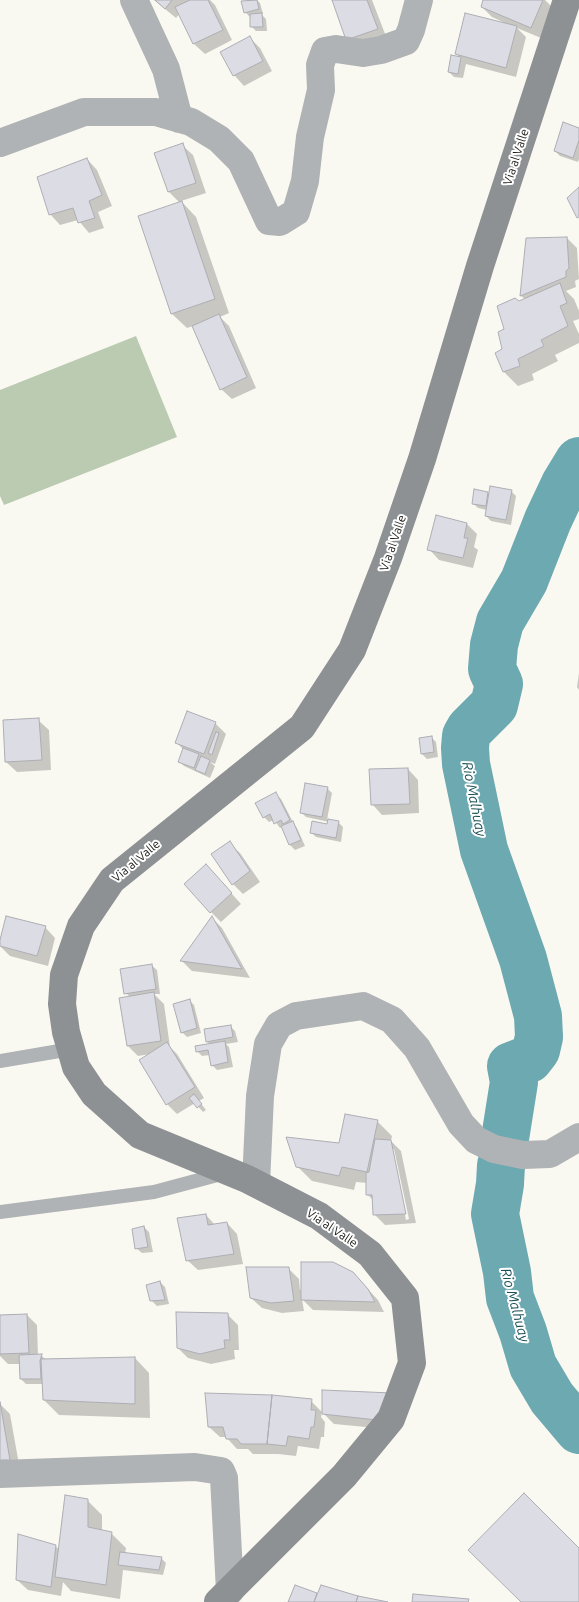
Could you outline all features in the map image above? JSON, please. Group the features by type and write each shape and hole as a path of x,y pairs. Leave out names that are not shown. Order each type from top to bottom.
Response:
{"main road":[{"name":"Via al Valle","path":"224,1596 344,1476 391,1419 412,1363 405,1298 370,1254 319,1216 256,1183 140,1135 94,1094 76,1067 66,1032 62,1004 64,974 81,926 112,880 302,727 352,650 388,558 422,459 480,266 568,0"}],"street":[{"path":"134,0 166,69 179,119"},
{"path":"0,143 84,112 156,112 191,122 219,139 241,161 269,221 280,222 296,212 305,181 310,137 320,90 320,65 325,51 336,49 363,53 382,50 406,41 419,0"},
{"path":"256,1183 260,1096 268,1044 279,1025 296,1016 363,1006 392,1020 417,1048 461,1124 476,1140 494,1149 523,1156 550,1154 579,1137"},
{"path":"0,1474 195,1467 221,1471 224,1478 224,1596"}],"lane":[{"path":"0,1061 71,1049"},
{"path":"0,1212 154,1192 228,1172"}],"green space":[{"path":"136,336 177,437 4,505 0,496 0,390"}],"building":[{"path":"155,0 172,0 165,9"},
{"path":"190,0 208,0 223,30 193,44 175,7"},
{"path":"257,0 259,9 244,13 241,1"},
{"path":"332,0 367,0 378,29 346,40"},
{"path":"483,0 543,0 531,28 481,7"},
{"path":"262,13 263,27 250,27 250,14"},
{"path":"465,13 517,26 506,68 455,54"},
{"path":"250,36 263,61 233,76 220,52"},
{"path":"451,55 461,57 458,74 448,72"},
{"path":"563,122 579,128 579,140 573,158 554,151"},
{"path":"183,143 196,183 168,192 154,153"},
{"path":"87,158 102,195 89,201 95,218 78,223 73,208 49,215 37,177"},
{"path":"579,187 579,217 577,218 567,198"},
{"path":"182,201 215,299 171,314 138,216"},
{"path":"567,237 569,268 566,271 566,277 520,296 526,238"},
{"path":"560,283 567,303 560,306 568,326 541,340 544,346 518,359 520,366 503,372 495,353 502,349 498,332 504,329 497,306 515,298 519,301"},
{"path":"219,314 247,377 220,390 192,326"},
{"path":"490,486 512,490 506,520 485,516"},
{"path":"474,489 488,492 486,506 472,504"},
{"path":"436,515 467,523 464,538 468,538 463,558 427,550"},
{"path":"187,711 216,722 204,754 175,743"},
{"path":"39,718 42,760 5,762 3,720"},
{"path":"216,732 219,733 212,755 208,753"},
{"path":"432,736 434,752 421,754 419,738"},
{"path":"183,748 199,754 194,768 178,762"},
{"path":"201,756 210,760 205,774 195,770"},
{"path":"408,768 410,804 371,805 369,769"},
{"path":"305,783 328,787 322,817 300,813"},
{"path":"276,792 290,820 283,824 281,820 274,824 270,814 263,818 255,803"},
{"path":"328,819 339,821 336,838 310,833 312,821 327,824"},
{"path":"293,821 301,840 289,845 281,826"},
{"path":"230,841 250,871 232,885 211,854"},
{"path":"206,864 232,893 210,913 184,884"},
{"path":"6,916 46,926 37,956 0,946"},
{"path":"212,916 242,969 180,961"},
{"path":"152,964 156,989 124,994 120,969"},
{"path":"154,992 161,1041 127,1046 119,998"},
{"path":"190,999 197,1028 181,1033 173,1004"},
{"path":"231,1025 233,1037 206,1042 204,1029"},
{"path":"225,1041 228,1062 211,1066 208,1050 196,1052 195,1046"},
{"path":"167,1042 195,1087 166,1105 139,1060"},
{"path":"194,1094 202,1104 197,1108 189,1098"},
{"path":"345,1114 378,1120 367,1172 342,1167 339,1176 296,1167 286,1137 339,1143"},
{"path":"375,1139 391,1140 406,1214 373,1215 372,1195 366,1195 366,1173 369,1172"},
{"path":"206,1214 208,1225 227,1222 234,1254 186,1261 177,1218"},
{"path":"144,1226 148,1247 135,1249 132,1229"},
{"path":"301,1262 333,1262 353,1272 368,1289 375,1302 301,1300"},
{"path":"246,1267 289,1267 294,1301 271,1303 250,1298"},
{"path":"160,1281 165,1300 150,1301 146,1285"},
{"path":"176,1312 228,1313 230,1340 224,1340 225,1348 200,1354 177,1348"},
{"path":"27,1314 29,1353 0,1354 0,1315"},
{"path":"42,1354 40,1361 41,1379 20,1379 19,1355"},
{"path":"135,1357 135,1404 43,1400 41,1359"},
{"path":"322,1390 392,1393 377,1420 322,1414"},
{"path":"205,1393 272,1395 267,1444 241,1444 237,1439 226,1439 223,1427 208,1427"},
{"path":"272,1395 312,1399 311,1410 316,1410 314,1427 311,1427 309,1439 288,1436 286,1446 267,1444"},
{"path":"0,1402 10,1460 0,1460"},
{"path":"524,1493 579,1548 579,1602 521,1602 468,1550"},
{"path":"65,1495 88,1499 88,1527 112,1532 106,1585 55,1577"},
{"path":"18,1534 56,1545 51,1587 16,1580"},
{"path":"120,1552 162,1557 159,1570 118,1565"},
{"path":"295,1585 317,1593 314,1602 288,1602"},
{"path":"321,1585 358,1596 356,1602 314,1602"},
{"path":"413,1594 469,1599 468,1602 412,1602"},
{"path":"358,1596 388,1602 356,1602"}],"waterway":[{"name":"Rio Malhuay","path":"504,1145 514,1082 511,1066 529,1059 536,1050 539,1037 538,1016 523,959 484,850 466,764 466,736 470,729 494,705 499,684 492,669 494,645 500,622 524,581 548,520 565,484 579,461"},
{"name":"Rio Malhuay","path":"501,1165 495,1214 507,1272 510,1298 533,1366 552,1398 579,1430"}]}
